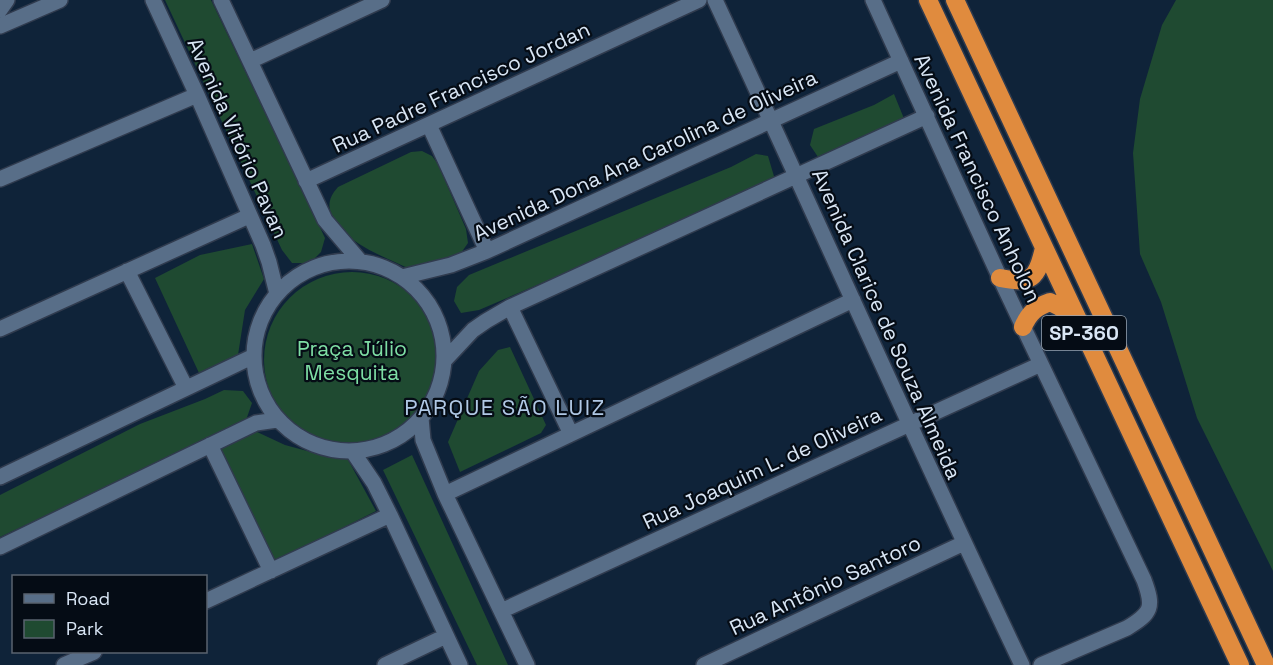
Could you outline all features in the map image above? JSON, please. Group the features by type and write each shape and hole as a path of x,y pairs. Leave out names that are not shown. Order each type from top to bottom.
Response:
{"highway":[{"name":"SP-360","path":"928,0 1240,665"},
{"name":"SP-360","path":"955,0 1266,665"},
{"path":"1000,278 1016,281 1029,279 1036,272 1044,248"},
{"path":"1023,327 1032,311 1050,302 1078,320"}],"street":[{"path":"0,10 7,0"},
{"path":"30,0 45,7"},
{"path":"0,26 60,0"},
{"name":"Avenida Vitório Pavan","path":"153,0 269,262 277,294"},
{"name":"Avenida Vitório Pavan","path":"220,0 325,220 360,261"},
{"path":"250,61 382,0"},
{"name":"Rua Padre Francisco Jordan","path":"306,182 699,0"},
{"name":"Avenida Clarice de Souza Almeida","path":"715,0 1022,665"},
{"name":"Avenida Francisco Anholon","path":"873,0 1000,278 1149,594 1148,610 1138,621 1041,665"},
{"name":"Avenida Dona Ana Carolina de Oliveira","path":"402,277 451,265 487,250 901,61"},
{"path":"0,179 197,95"},
{"path":"444,361 473,330 510,308 927,116"},
{"path":"429,125 487,250"},
{"path":"0,329 249,216"},
{"path":"360,261 374,264 402,277 417,289 429,304 438,321 443,341 442,377 430,406 411,428 389,443 366,450 353,452 325,449 299,438 277,420 263,398 256,377 255,339 267,308 277,294 293,279 313,268 336,262 360,261"},
{"path":"127,271 186,388"},
{"path":"445,494 853,300"},
{"path":"510,308 571,434"},
{"path":"0,477 254,356"},
{"name":"Rua Joaquim L. de Oliveira","path":"501,611 1041,364"},
{"path":"421,418 423,440 445,494 527,665"},
{"path":"0,546 256,423 277,420"},
{"path":"210,445 271,571"},
{"path":"353,452 374,483 460,665"},
{"path":"207,601 390,515"},
{"name":"Rua Antônio Santoro","path":"704,665 964,543"},
{"path":"385,665 446,636"},
{"path":"64,665 90,653"}],"green space":[{"path":"165,0 211,0 325,238 321,252 310,263 292,263 282,250"},
{"path":"1176,0 1273,0 1273,571 1197,418 1161,302 1140,254 1133,153 1140,99 1162,25"},
{"path":"894,94 905,121 820,160 810,145 814,129 874,105"},
{"path":"422,151 432,156 438,164 466,229 468,243 461,253 414,271 366,248 345,233 331,213 330,202 338,187 411,152"},
{"path":"756,154 768,156 776,183 479,310 461,313 454,301 457,287 469,275 731,167"},
{"name":"Praça Júlio Mesquita","path":"252,244 264,279 245,310 238,355 199,373 155,278 200,255"},
{"name":"Praça Júlio Mesquita","path":"352,272 386,279 401,287 414,298 425,311 433,326 440,360 433,394 425,409 414,422 401,433 386,441 352,448 318,441 303,433 290,422 279,409 271,394 264,360 271,326 279,311 290,298 303,287 318,279"},
{"name":"Praça Júlio Mesquita","path":"510,347 546,425 541,433 460,472 448,442 479,371 498,350"},
{"path":"224,390 243,391 252,403 245,423 0,537 0,495 140,424"},
{"name":"Praça Júlio Mesquita","path":"255,431 285,445 322,455 346,456 376,511 273,563 219,448"},
{"path":"412,455 508,665 477,665 383,470"}],"district":[{"name":"PARQUE SÃO LUIZ","path":"505,407"}]}
